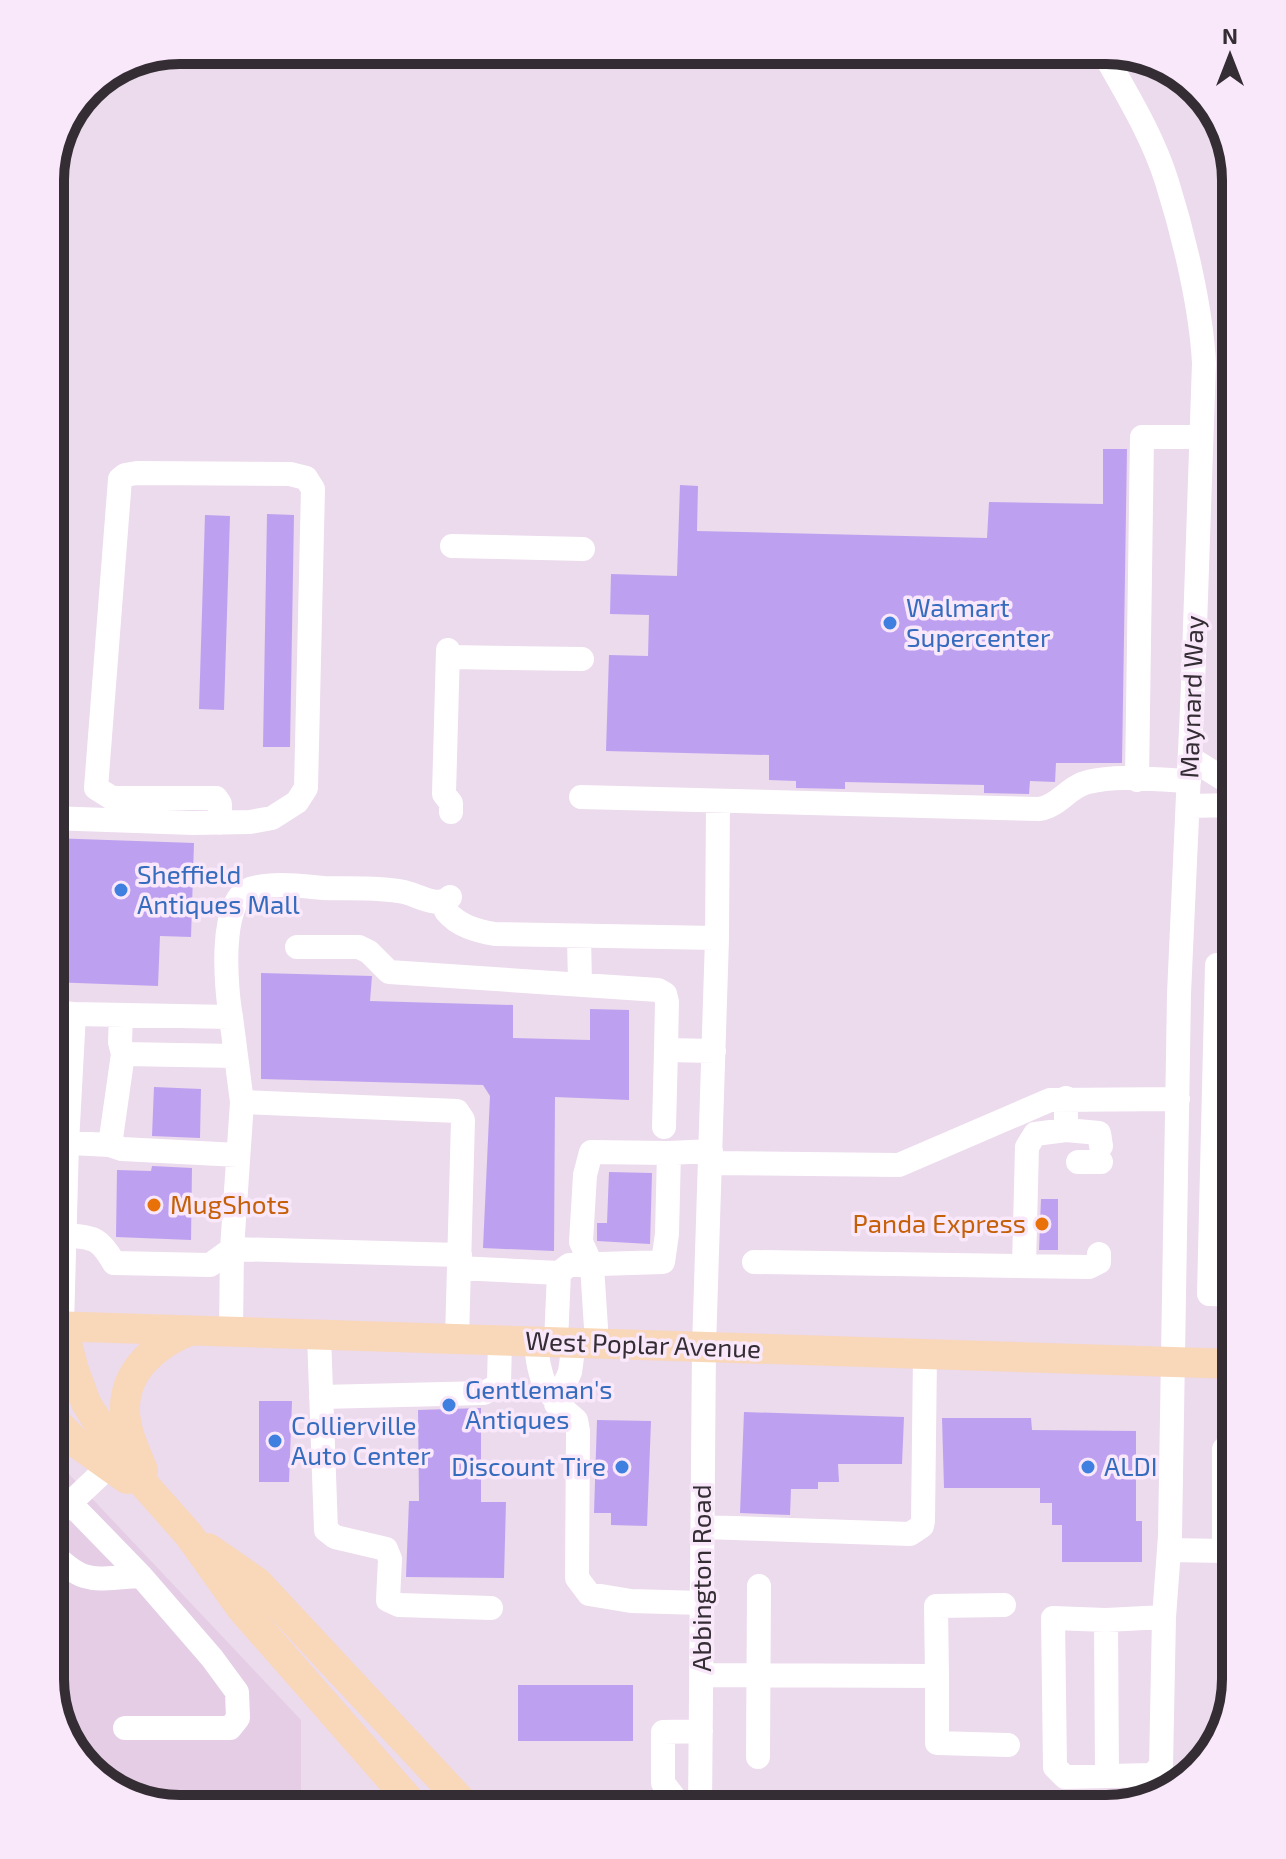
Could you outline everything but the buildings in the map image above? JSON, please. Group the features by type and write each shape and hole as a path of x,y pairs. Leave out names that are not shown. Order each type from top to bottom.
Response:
{"main road":[{"name":"West Poplar Avenue","path":"64,1326 1222,1364"},
{"path":"120,1455 125,1408 135,1373 150,1353 167,1339 191,1330"},
{"path":"64,1347 86,1403 120,1455 189,1535 241,1608 405,1795"},
{"path":"64,1430 78,1444 120,1455"},
{"path":"189,1535 257,1582 456,1795"}],"street":[{"name":"Maynard Way","path":"1106,1620 1053,1618 1055,1767 1065,1777 1152,1775 1161,1766 1164,1617 1170,1550 1179,994 1204,363 1202,326 1167,181 1139,115 1110,64"},
{"path":"1137,780 1142,437 1201,437"},
{"path":"64,818 220,823 250,822 272,818 297,802 306,788 313,489 306,478 290,474 125,475 120,479 96,788 112,798 216,798 220,804 220,823"},
{"path":"452,546 583,549"},
{"path":"451,812 451,803 444,794 448,654 582,659"},
{"path":"581,797 1039,809 1050,806 1087,782 1189,782 1222,778"},
{"path":"1189,782 1222,798"},
{"name":"Abbington Road","path":"700,1795 704,1347 717,938 718,801"},
{"path":"231,1332 232,1249 242,1102 227,991 228,929 231,913 247,890 270,886 403,892 445,903 459,923 481,932 717,938"},
{"path":"579,936 580,984"},
{"path":"297,947 359,947 369,952 389,972 658,990 665,994 667,1002 664,1127"},
{"path":"1222,965 1217,965 1209,1294 1222,1294"},
{"path":"64,1013 231,1017"},
{"path":"110,1145 123,1054 121,1015"},
{"path":"666,1050 714,1051"},
{"path":"123,1054 236,1056"},
{"path":"1066,1098 1066,1130"},
{"path":"702,1603 631,1601 589,1594 577,1578 576,1420 556,1404 538,1370 565,1342 592,1266 581,1242 584,1187 591,1152 899,1165 1034,1105 1066,1098 1178,1099"},
{"path":"242,1102 457,1111 463,1120 457,1339"},
{"path":"1024,1265 1027,1147 1035,1134 1066,1130 1099,1133 1093,1157"},
{"path":"64,1143 238,1155"},
{"path":"66,1235 94,1238 103,1245 114,1263 210,1265 232,1249 459,1262 559,1273 569,1265 663,1262 667,1234 669,1153"},
{"path":"64,1209 64,1253"},
{"path":"754,1262 1089,1267 1099,1262 1099,1254"},
{"path":"556,1404 570,1372 559,1273"},
{"path":"319,1335 326,1530 335,1537 386,1549 390,1559 388,1600 399,1605 491,1608"},
{"path":"321,1397 484,1393 499,1385 500,1340"},
{"path":"703,1527 910,1534 917,1530 923,1521 925,1354"},
{"path":"64,1499 120,1455"},
{"path":"64,1506 141,1576 212,1658 237,1692 238,1718 230,1728 125,1728"},
{"path":"1170,1550 1222,1552"},
{"path":"64,1565 87,1578 141,1576"},
{"path":"758,1757 759,1586"},
{"path":"1004,1605 936,1606 937,1743 1008,1745"},
{"path":"1107,1776 1106,1620 1164,1617"},
{"path":"702,1675 937,1676"},
{"path":"672,1795 663,1783 663,1732 701,1731"}],"shaded area":[{"path":"64,1469 301,1720 301,1795 157,1793 115,1775 93,1756 73,1724 65,1694"}],"place":[{"name":"Walmart Supercenter","path":"890,623"},
{"name":"Sheffield Antiques Mall","path":"121,890"},
{"name":"MugShots","path":"154,1205"},
{"name":"Panda Express","path":"1042,1224"},
{"name":"Gentleman's Antiques","path":"449,1405"},
{"name":"Collierville Auto Center","path":"275,1441"},
{"name":"Discount Tire","path":"622,1467"},
{"name":"ALDI","path":"1088,1467"}]}
